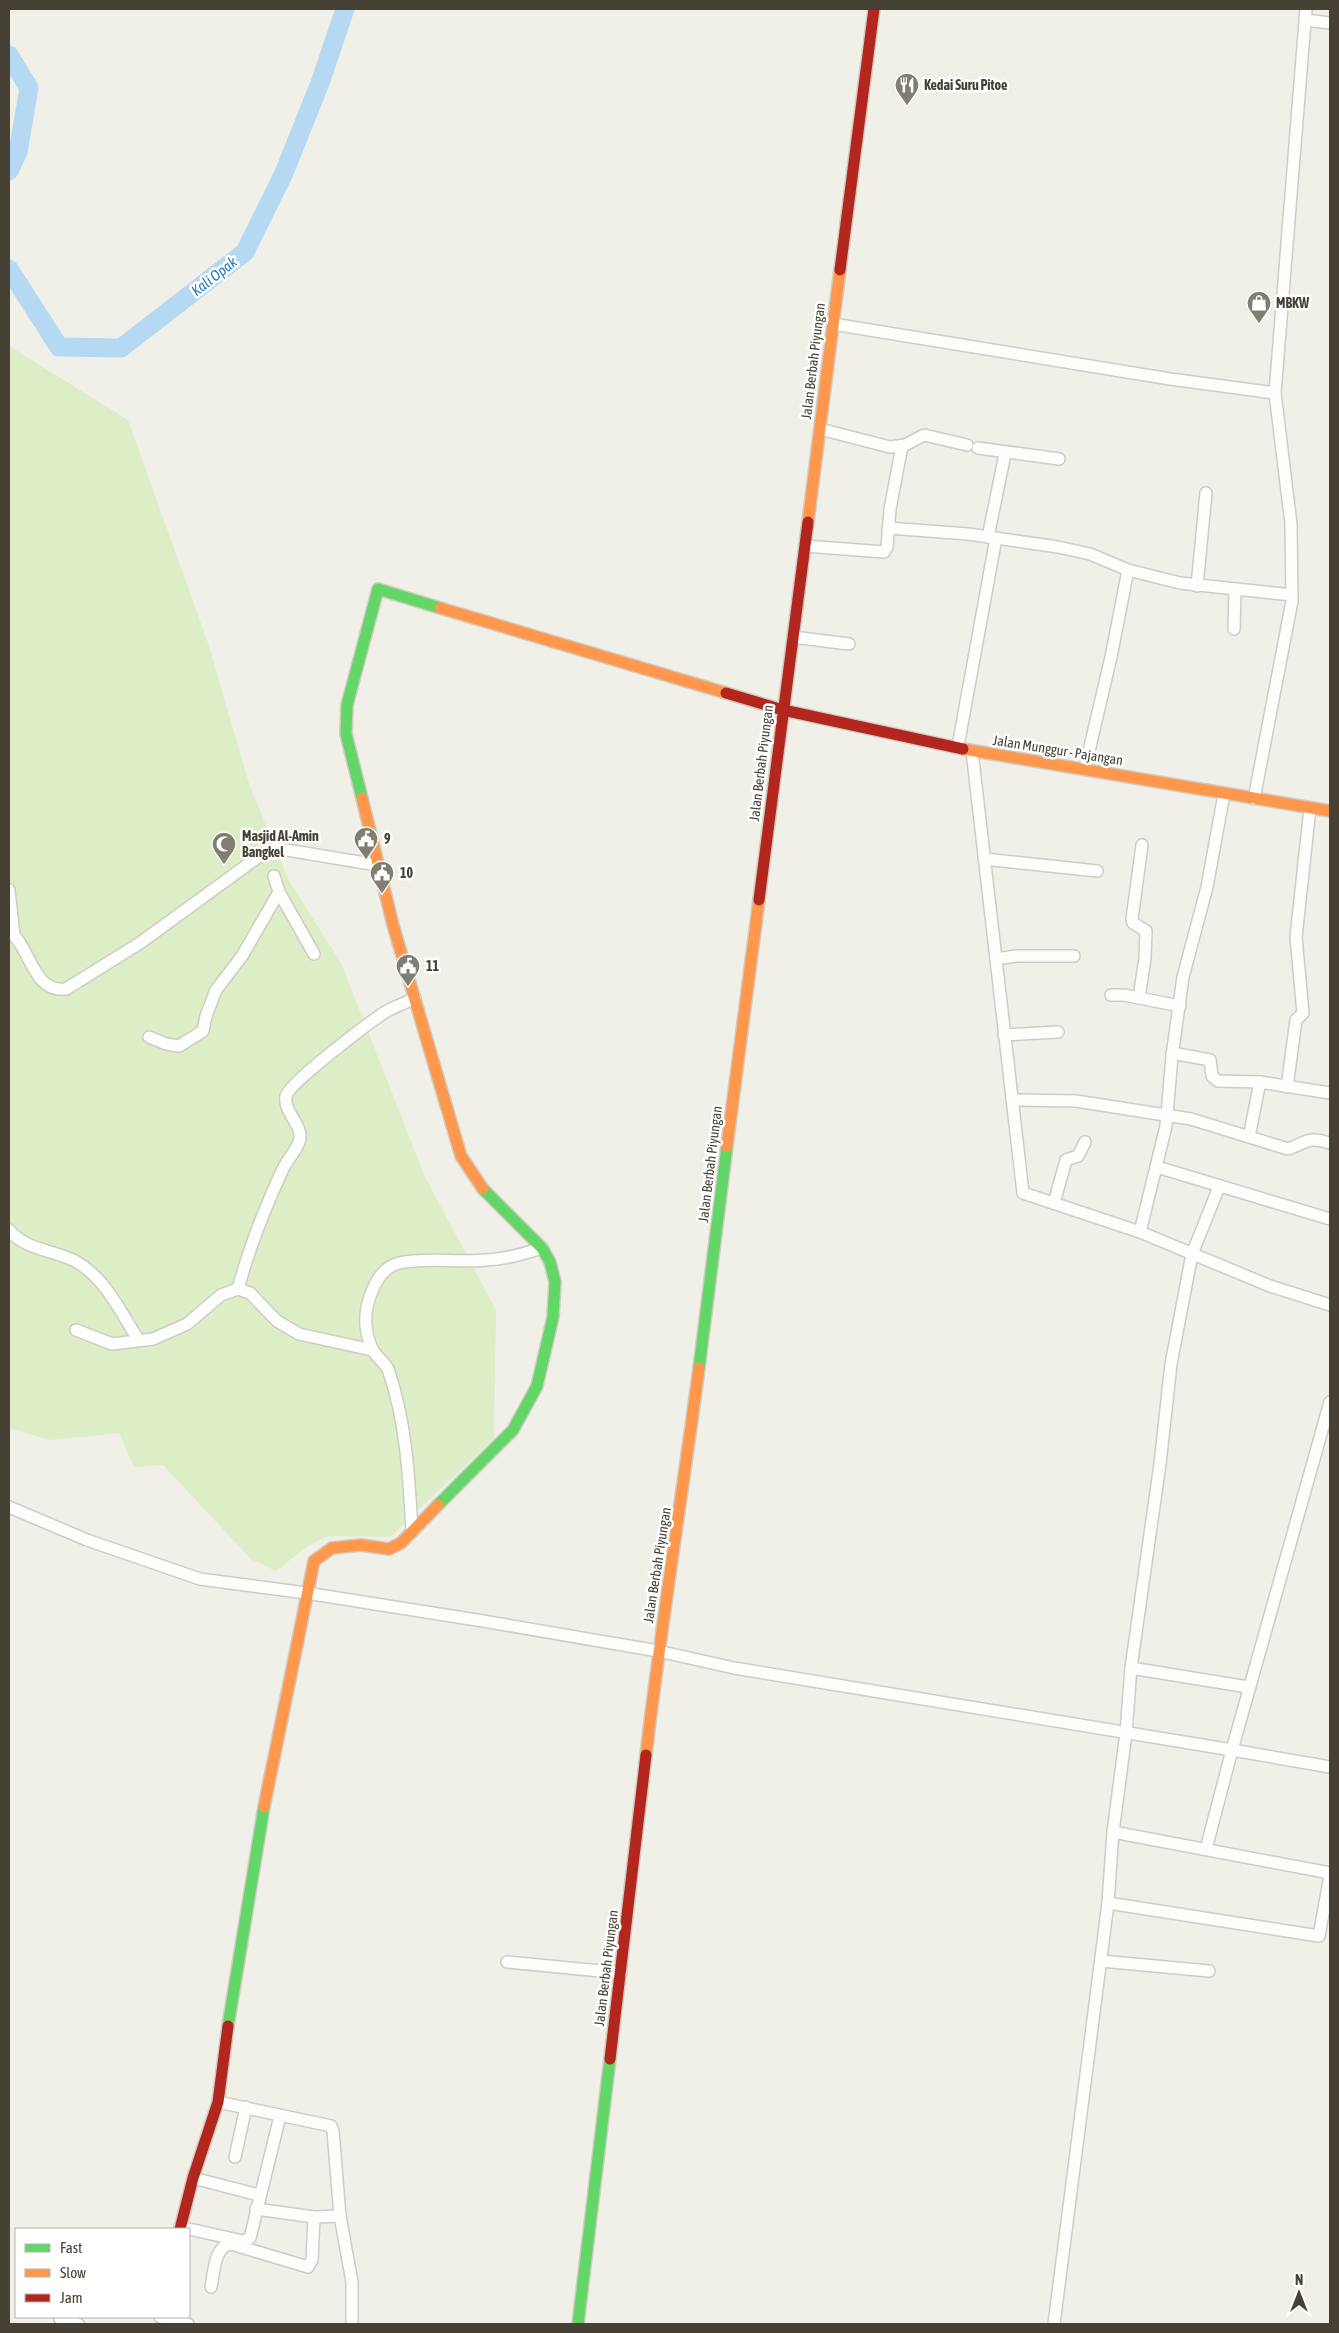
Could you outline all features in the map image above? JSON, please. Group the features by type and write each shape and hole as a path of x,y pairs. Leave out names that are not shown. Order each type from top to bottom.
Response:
{"street":[{"name":"Jalan Berbah Piyungan","path":"578,2324 658,1651 685,1478 874,9"},
{"path":"1254,799 1292,595 1291,524 1275,393 1305,14 1330,23"},
{"path":"833,324 1170,379 1275,393"},
{"path":"820,429 890,448 902,446 924,435 1005,454 1030,454 1059,459"},
{"path":"805,546 884,552 887,547 888,528 902,446"},
{"path":"958,746 1005,454"},
{"path":"1198,586 1206,493"},
{"path":"888,528 992,538 1090,554 1128,570 1198,586 1292,595"},
{"path":"1085,768 1111,657 1128,570"},
{"name":"Jalan Munggur - Pajangan","path":"376,865 346,734 345,722 347,705 378,589 783,710 958,746 972,751 1085,768 1330,812"},
{"path":"1234,630 1235,589"},
{"path":"793,637 849,644"},
{"path":"972,751 1023,1193 1140,1232 1270,1286 1330,1305"},
{"path":"1140,1232 1168,1116 1172,1053 1185,968 1207,887 1224,794"},
{"path":"1287,1087 1296,1020 1304,1013 1296,937 1310,808"},
{"path":"1138,998 1145,958 1146,931 1133,923 1132,920 1142,844"},
{"path":"9,890 11,933 23,946 43,983 54,988 66,989 140,943 265,852 275,848 376,865 461,1156 485,1192 542,1248 550,1262 555,1282 553,1317 537,1386 513,1430 401,1543 389,1549 361,1545 332,1548 314,1561 272,1758 233,1988 218,2102 193,2178 180,2228"},
{"path":"984,859 1097,871"},
{"path":"274,876 279,892 314,954"},
{"path":"149,1037 166,1044 179,1046 204,1031 206,1016 216,990 242,956 279,892"},
{"path":"996,959 1074,956"},
{"path":"354,1028 370,1014 414,995"},
{"path":"238,1289 269,1200 286,1162 299,1144 301,1136 286,1101 286,1094 305,1074 387,1012 414,995"},
{"path":"1111,995 1180,1006"},
{"path":"1004,1035 1058,1032"},
{"path":"1172,1053 1210,1060 1212,1076 1218,1081 1260,1082 1330,1093"},
{"path":"1249,1138 1260,1082"},
{"path":"1012,1100 1076,1101 1191,1119 1288,1149 1313,1139 1330,1143"},
{"path":"1054,1203 1066,1160 1078,1156 1085,1142"},
{"path":"1157,1167 1330,1219"},
{"path":"1054,2324 1108,1904 1113,1832 1126,1733 1131,1668 1160,1464 1171,1364 1192,1254 1219,1187"},
{"path":"9,1230 23,1241 74,1260 85,1267 106,1287 138,1339"},
{"path":"412,1531 409,1469 399,1412 387,1367 372,1350 366,1326 367,1312 374,1286 386,1270 397,1263 459,1260 485,1261 514,1257 542,1248"},
{"path":"76,1330 112,1344 138,1339 153,1339 187,1324 221,1295 238,1289 250,1293 276,1321 299,1334 372,1350"},
{"path":"1206,1849 1248,1687 1330,1402"},
{"path":"9,1507 88,1540 200,1579 306,1593 658,1651 734,1668 1080,1723 1126,1733 1330,1767"},
{"path":"1131,1668 1248,1687"},
{"path":"1108,1904 1319,1936 1330,1874 1113,1832"},
{"path":"1100,1961 1209,1971"},
{"path":"507,1962 621,1973"},
{"path":"218,2102 326,2125 333,2131 340,2216 352,2282 352,2324"},
{"path":"235,2157 246,2108"},
{"path":"190,2230 243,2241 252,2235 256,2209 280,2116"},
{"path":"193,2178 260,2195"},
{"path":"256,2209 314,2217 340,2216"},
{"path":"211,2287 220,2250 225,2245 231,2244 308,2267 312,2260 314,2217"},
{"path":"164,2318 188,2324"},
{"path":"60,2319 78,2324"}],"green space":[{"path":"9,346 128,420 209,646 249,784 289,881 341,963 425,1177 496,1310 494,1438 390,1537 328,1536 308,1546 276,1571 251,1559 163,1465 134,1467 119,1433 50,1440 9,1428"}],"waterway":[{"name":"Kali Opak","path":"9,269 59,347 121,348 245,252 284,173 320,83 345,9"},
{"name":"Kali Opak","path":"9,55 29,88 18,152 9,171"}],"traffic: fast":[{"path":"362,798 346,734 347,705 378,589 440,608"},
{"path":"699,1368 727,1146"},
{"path":"438,1505 513,1430 537,1386 553,1317 555,1282 550,1262 542,1248 483,1189"},
{"path":"228,2026 264,1807"},
{"path":"578,2324 610,2059"}],"traffic: slow":[{"path":"808,522 840,270"},
{"path":"440,608 726,693"},
{"path":"963,749 1330,811"},
{"path":"362,798 393,925 461,1156 483,1189"},
{"path":"727,1146 759,900"},
{"path":"646,1755 699,1368"},
{"path":"264,1807 314,1561 332,1548 361,1545 389,1549 401,1543 438,1505"}],"traffic: jam":[{"path":"840,270 874,9"},
{"path":"759,900 808,522"},
{"path":"726,693 783,710 963,749"},
{"path":"610,2059 646,1755"},
{"path":"180,2228 193,2178 218,2102 228,2026"}],"place":[{"name":"Kedai Suru Pitoe","path":"907,106"},
{"name":"MBKW","path":"1259,324"},
{"name":"9","path":"366,860"},
{"name":"Masjid Al-Amin Bangkel","path":"224,865"},
{"name":"10","path":"382,894"},
{"name":"11","path":"408,987"}]}
